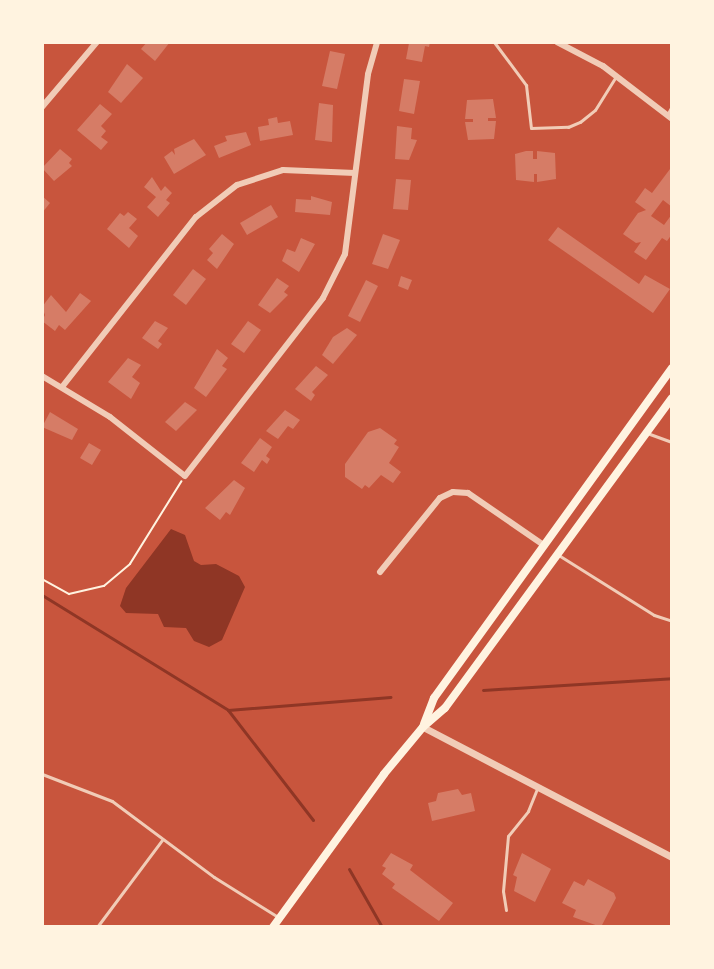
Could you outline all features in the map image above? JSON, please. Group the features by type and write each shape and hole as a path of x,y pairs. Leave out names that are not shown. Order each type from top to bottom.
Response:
{"main road":[{"path":"423,727 434,699 672,368"},
{"path":"277,924 423,727 445,708 672,399"}],"street":[{"path":"42,107 97,42"},
{"path":"42,376 110,417 184,476 323,298 345,254 353,214 355,173 368,74 377,42"},
{"path":"557,42 616,76 669,117"},
{"path":"62,387 196,217 237,185 283,170 355,173"},
{"path":"380,572 440,498 453,492 468,494 545,546"},
{"path":"423,727 537,789 672,857"}],"lane":[{"path":"494,42 526,85 531,128 568,127 580,122 595,110 616,76"},
{"path":"669,117 672,106"},
{"path":"646,432 672,442"},
{"path":"557,554 654,615 672,621"},
{"path":"42,774 112,801 277,924"},
{"path":"506,910 503,891 508,836 528,811 537,789"},
{"path":"96,927 162,840"}],"path":[{"path":"42,579 69,594 104,586 130,564 184,476"}],"shaded area":[{"path":"171,529 185,535 194,561 201,565 216,564 239,576 245,587 222,640 209,647 194,641 186,628 164,627 158,614 126,613 120,606 126,588"}],"building":[{"path":"147,42 170,42 155,61 141,49"},
{"path":"430,42 429,47 425,46 422,62 406,59 409,43"},
{"path":"330,51 345,54 337,89 322,86"},
{"path":"127,64 143,78 121,103 108,92"},
{"path":"404,79 420,81 414,114 399,111"},
{"path":"493,99 496,118 488,118 488,121 496,121 494,139 468,140 465,122 473,122 473,119 465,119 467,100"},
{"path":"319,103 333,105 332,142 315,140"},
{"path":"100,104 112,114 101,126 106,131 101,137 108,142 101,150 77,130"},
{"path":"277,117 278,123 290,121 293,135 260,141 258,127 269,125 268,119"},
{"path":"397,126 412,128 411,139 417,140 409,160 395,159"},
{"path":"246,132 251,145 219,158 214,146 227,141 225,136"},
{"path":"194,139 206,155 174,174 164,157 172,151 175,155 174,149"},
{"path":"60,149 72,159 69,163 72,166 54,181 42,168"},
{"path":"533,151 533,159 537,159 537,151 555,153 556,179 537,182 537,174 534,174 534,182 516,180 515,154"},
{"path":"670,169 672,207 663,200 651,216 664,225 672,214 672,234 667,241 662,238 646,260 634,252 641,242 636,243 623,234 638,213 646,210 635,202 645,188 652,193"},
{"path":"152,177 161,191 165,186 172,193 166,200 170,203 158,217 147,207 156,197 144,187"},
{"path":"396,179 411,180 408,210 393,209"},
{"path":"42,196 50,203 42,213"},
{"path":"311,196 332,202 330,215 295,212 296,199 311,200"},
{"path":"271,205 278,217 247,235 240,223"},
{"path":"128,212 137,219 129,228 138,236 129,248 107,229 120,213 124,216"},
{"path":"558,227 639,284 645,275 670,289 653,313 548,240"},
{"path":"222,234 234,244 217,269 207,260 213,253 209,249"},
{"path":"383,234 400,240 388,269 372,264"},
{"path":"301,238 315,244 299,272 282,261 287,249 295,252"},
{"path":"193,269 206,279 186,305 173,295"},
{"path":"401,276 412,280 408,290 398,286"},
{"path":"277,278 289,286 284,292 288,295 270,313 258,305"},
{"path":"366,280 378,286 360,322 348,316"},
{"path":"80,293 91,301 65,330 59,325 55,331 42,321 45,315 42,307 51,295 66,312"},
{"path":"155,321 168,328 158,341 162,344 158,349 142,338"},
{"path":"248,321 261,330 244,353 231,344"},
{"path":"347,328 357,335 333,364 322,355 333,337"},
{"path":"217,349 228,358 222,366 227,369 206,397 194,388"},
{"path":"128,358 141,365 132,377 140,383 131,399 108,382"},
{"path":"316,366 328,375 312,392 315,395 311,401 295,389"},
{"path":"185,402 197,410 176,431 165,422"},
{"path":"285,410 300,420 293,429 288,426 278,439 266,431"},
{"path":"50,412 78,429 72,440 42,427"},
{"path":"380,428 397,440 394,444 399,447 389,463 401,472 393,483 381,475 369,488 365,485 362,489 345,477 345,464 368,432"},
{"path":"260,438 272,447 266,456 270,459 267,464 262,460 254,472 241,463"},
{"path":"89,443 101,450 92,465 80,458"},
{"path":"234,480 245,488 230,515 226,512 220,520 205,508"},
{"path":"458,789 462,795 471,793 475,811 432,821 428,803 436,801 438,793"},
{"path":"391,853 413,865 410,870 453,903 439,921 392,888 395,884 382,874 386,868 382,866"},
{"path":"522,853 551,869 535,902 514,891 517,877 513,875"},
{"path":"588,879 614,893 616,898 601,927 573,917 576,910 562,903 574,881 584,886"}],"waterway":[{"path":"42,595 228,710 313,820"},
{"path":"483,690 672,678"},
{"path":"228,710 390,697"},
{"path":"349,869 382,927"}]}
